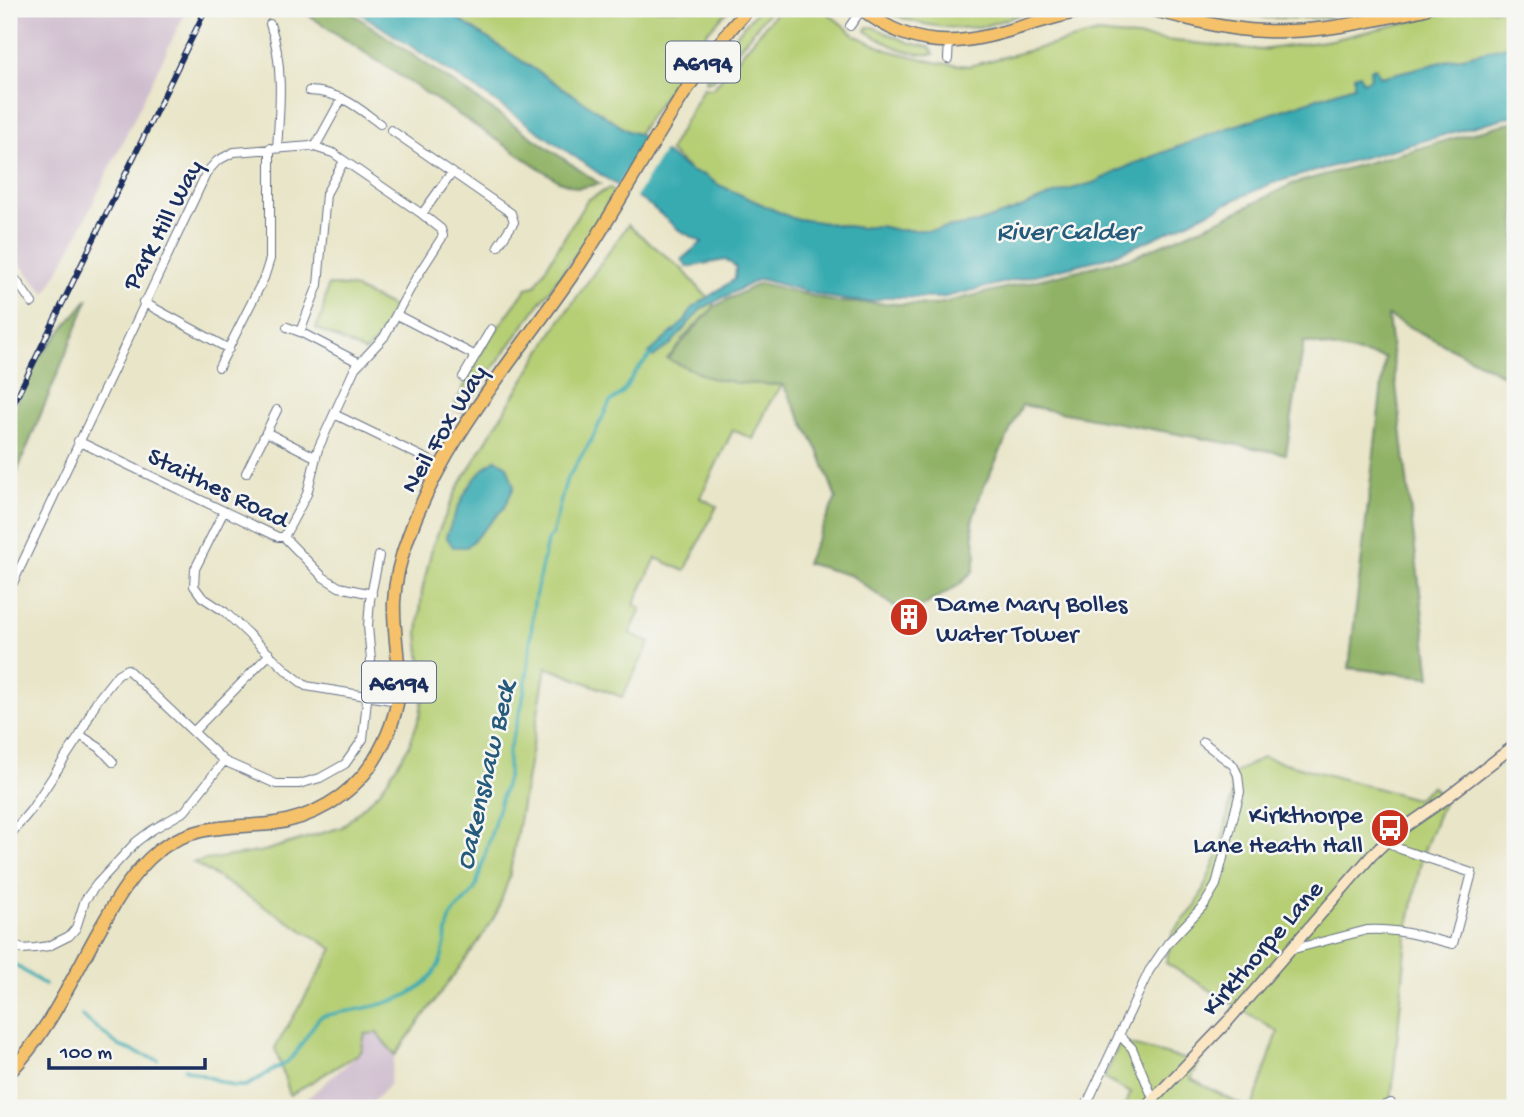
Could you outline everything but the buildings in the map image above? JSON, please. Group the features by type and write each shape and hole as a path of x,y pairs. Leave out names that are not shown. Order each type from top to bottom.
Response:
{"main road":[{"name":"Neil Fox Way","path":"9,1073 34,1043 112,908 142,866 161,849 180,839 219,827 269,824 300,818 339,798 363,776 379,752 397,701 399,685 394,598 400,561 421,505 474,412 604,226 702,64 748,9"},
{"path":"862,9 902,31 967,41 996,36 1090,9"},
{"path":"1147,9 1228,28 1295,33 1352,25 1425,9"}],"street":[{"path":"850,26 862,9"},
{"path":"219,367 264,278 270,259 273,148 279,75 277,48 270,24"},
{"path":"948,40 948,59"},
{"path":"309,90 327,91 342,98 380,124"},
{"path":"315,147 342,98"},
{"path":"391,130 511,213 514,222 498,246"},
{"name":"Park Hill Way","path":"10,587 207,172 217,161 234,152 315,147 333,153 422,214 441,229 443,236 416,278 384,337 355,368 315,457 306,494 284,537"},
{"path":"300,332 318,285 326,194 344,161"},
{"path":"422,214 452,172"},
{"path":"9,270 32,303"},
{"path":"144,303 229,349"},
{"path":"397,315 474,355"},
{"path":"287,327 360,363"},
{"path":"463,377 491,329"},
{"path":"246,473 276,410"},
{"path":"334,414 441,466"},
{"path":"266,432 315,457"},
{"name":"Staithes Road","path":"78,441 278,537 284,537 323,577 339,587 372,594"},
{"path":"224,511 195,569 194,586 202,597 225,612 306,686 397,701"},
{"path":"9,843 14,830 31,810 79,735 96,702 118,674 127,669 224,761 276,784 299,784 320,778 345,764 360,743 368,697 371,660 368,626 379,556"},
{"path":"194,731 270,654"},
{"path":"79,735 100,748 113,762"},
{"path":"1086,1108 1149,971 1168,943 1196,915 1211,895 1224,859 1240,792 1238,775 1233,765 1203,742"},
{"name":"Kirkthorpe Lane","path":"1145,1108 1155,1104 1386,841 1515,745"},
{"path":"9,942 22,949 35,948 49,946 69,936 76,928 85,900 97,884 136,842 186,811 224,761"},
{"path":"1290,950 1379,929 1396,930 1453,944 1472,873 1400,849 1386,841"},
{"path":"1120,1036 1132,1048 1155,1104"},
{"path":"1376,1108 1391,1103"}],"shaded area":[{"path":"9,9 187,9 46,294 9,252"},
{"path":"377,1033 395,1055 389,1085 367,1108 296,1108 361,1052 365,1034"}],"green space":[{"path":"299,9 346,9 600,184 578,188 559,181"},
{"path":"443,9 730,9 707,32 638,134 628,131"},
{"path":"759,9 771,9 713,80 706,82 719,56"},
{"path":"779,9 823,9 856,36 887,50 939,63 969,66 1098,33 1261,50 1332,40 1462,9 1515,9 1515,44 1381,77 1222,130 1131,165 1093,183 1054,194 977,223 933,230 897,230 880,226 860,228 792,218 719,185 704,175 692,172 669,151 703,88 711,89 715,86"},
{"path":"882,9 1036,9 983,26 958,28 918,23"},
{"path":"1227,9 1298,9 1332,18 1267,18"},
{"path":"868,27 910,43 929,47 934,54 898,48 866,31"},
{"path":"1515,121 1515,381 1388,316 1430,677 1349,668 1385,358 1304,342 1286,454 1022,405 981,493 972,522 976,556 973,571 959,585 916,610 897,609 852,576 806,563 836,498 819,452 783,385 738,383 710,378 667,359 715,306 760,283 836,302 934,305 1133,257 1230,215 1292,184"},
{"path":"610,188 614,192 593,230 461,412 453,408 486,344 527,288 535,286 587,200"},
{"path":"628,225 683,270 715,306 681,340 738,383 783,385 770,402 753,439 733,430 700,498 717,506 685,571 656,558 634,604 641,609 630,633 650,643 622,697 546,667 509,878 497,912 479,941 395,1055 377,1033 365,1034 361,1052 290,1095 275,1048 333,949 193,862 264,851 342,827 380,791 409,746 420,715 424,691 418,634 422,591 433,544 457,489 557,325"},
{"path":"328,285 352,287 393,307 379,339 365,352 316,328 322,315"},
{"path":"88,299 9,491 9,418 37,360"},
{"path":"1263,757 1416,799 1432,786 1444,800 1422,856 1408,927 1392,1108 1252,1108 1278,1032 1166,963 1173,932 1196,906 1220,850 1232,794 1230,776"},
{"path":"1120,1042 1199,1063 1191,1079 1247,1108 1123,1108 1131,1093 1104,1079"}],"water":[{"name":"River Calder","path":"354,9 443,9 628,131 638,134 692,172 704,175 719,185 792,218 860,228 879,226 897,230 933,230 977,223 1054,194 1093,183 1131,165 1222,130 1354,86 1354,76 1359,74 1363,82 1371,78 1370,70 1375,68 1381,77 1515,44 1515,115 1273,183 1145,242 1101,259 941,298 885,297 873,301 859,301 824,296 759,279 701,309 671,344 653,357 649,353 685,321 692,308 735,279 736,267 726,260 687,267 682,259 702,242 680,231 651,206"},
{"path":"496,459 507,466 514,487 504,508 467,547 453,547 446,536 460,503 478,475"}],"pier":[{"path":"647,136 665,149 634,200 617,187"}],"waterway":[{"name":"Oakenshaw Beck","path":"185,1069 233,1086 246,1086 287,1062 322,1016 389,1002 419,988 431,977 442,957 452,915 476,886 508,775 508,753 522,705 528,667 534,602 547,541 552,535 566,481 592,439 610,402 622,393 651,355"},
{"name":"Oakenshaw Beck","path":"9,961 45,985"},
{"name":"Oakenshaw Beck","path":"82,1016 119,1046 158,1060"}],"railway":[{"path":"9,413 206,9"}],"place":[{"name":"Dame Mary Bolles Water Tower","path":"909,617"},
{"name":"Kirkthorpe Lane Heath Hall","path":"1390,828"}]}
